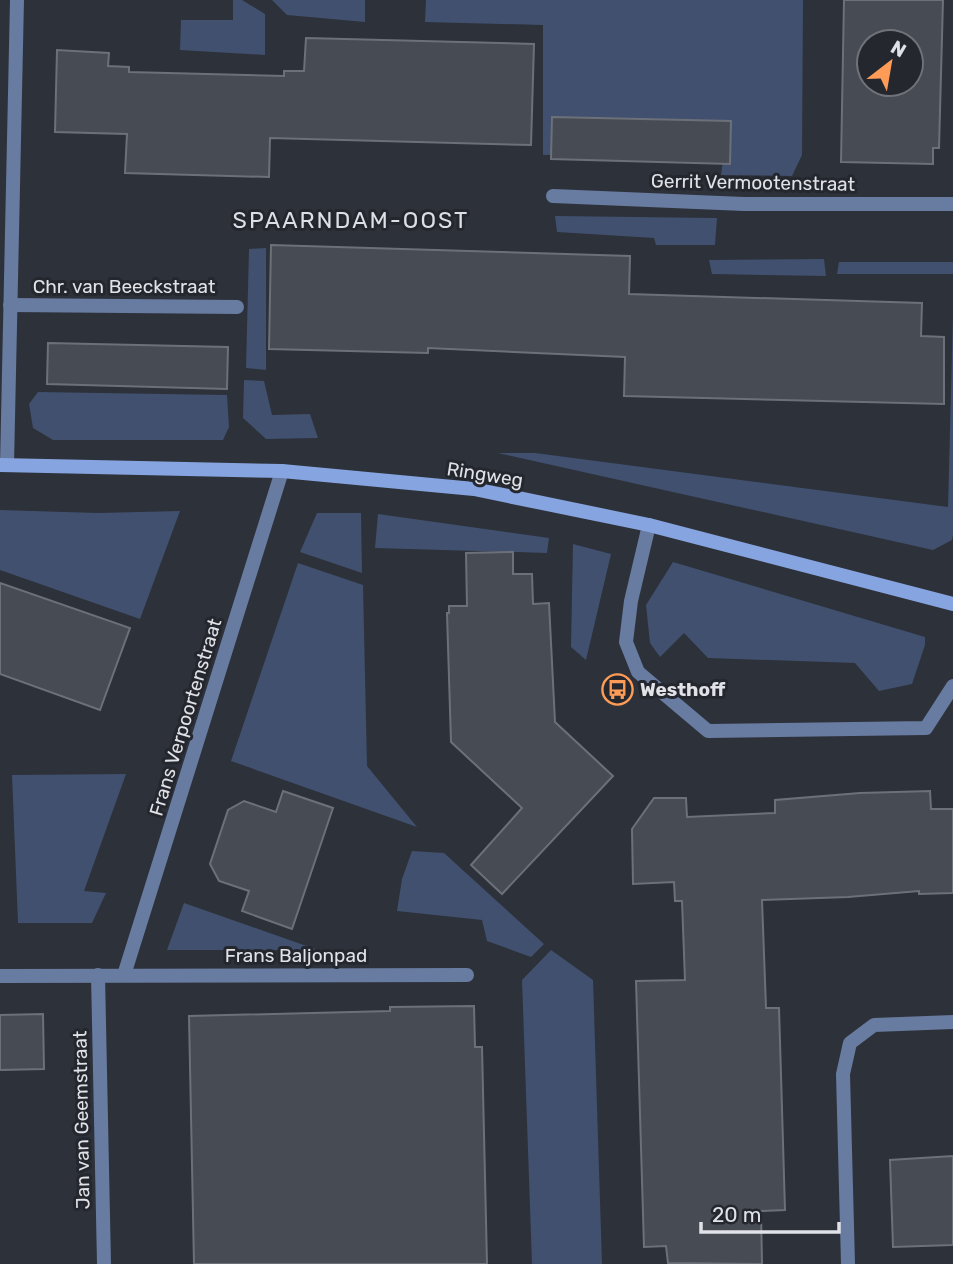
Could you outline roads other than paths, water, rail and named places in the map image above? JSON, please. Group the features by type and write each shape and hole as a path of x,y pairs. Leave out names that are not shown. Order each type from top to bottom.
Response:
{"street":[{"name":"Chr. van Beeckstraat","path":"4,465 17,0"},
{"name":"Gerrit Vermootenstraat","path":"553,197 744,204 953,204"},
{"name":"Chr. van Beeckstraat","path":"10,305 237,307"},
{"name":"Ringweg","path":"4,465 282,471 474,489 649,525 953,604"},
{"name":"Frans Verpoortenstraat","path":"124,975 282,471"},
{"path":"649,525 631,601 626,642 638,672 708,731 926,728 953,686"},
{"name":"Jan van Geemstraat","path":"98,975 104,1264"},
{"name":"Frans Baljonpad","path":"0,976 467,975"},
{"path":"848,1264 843,1074 850,1043 874,1025 953,1022"}],"place":[{"name":"Westhoff","path":"617,689"}],"district":[{"name":"SPAARNDAM-OOST","path":"351,220"}]}
